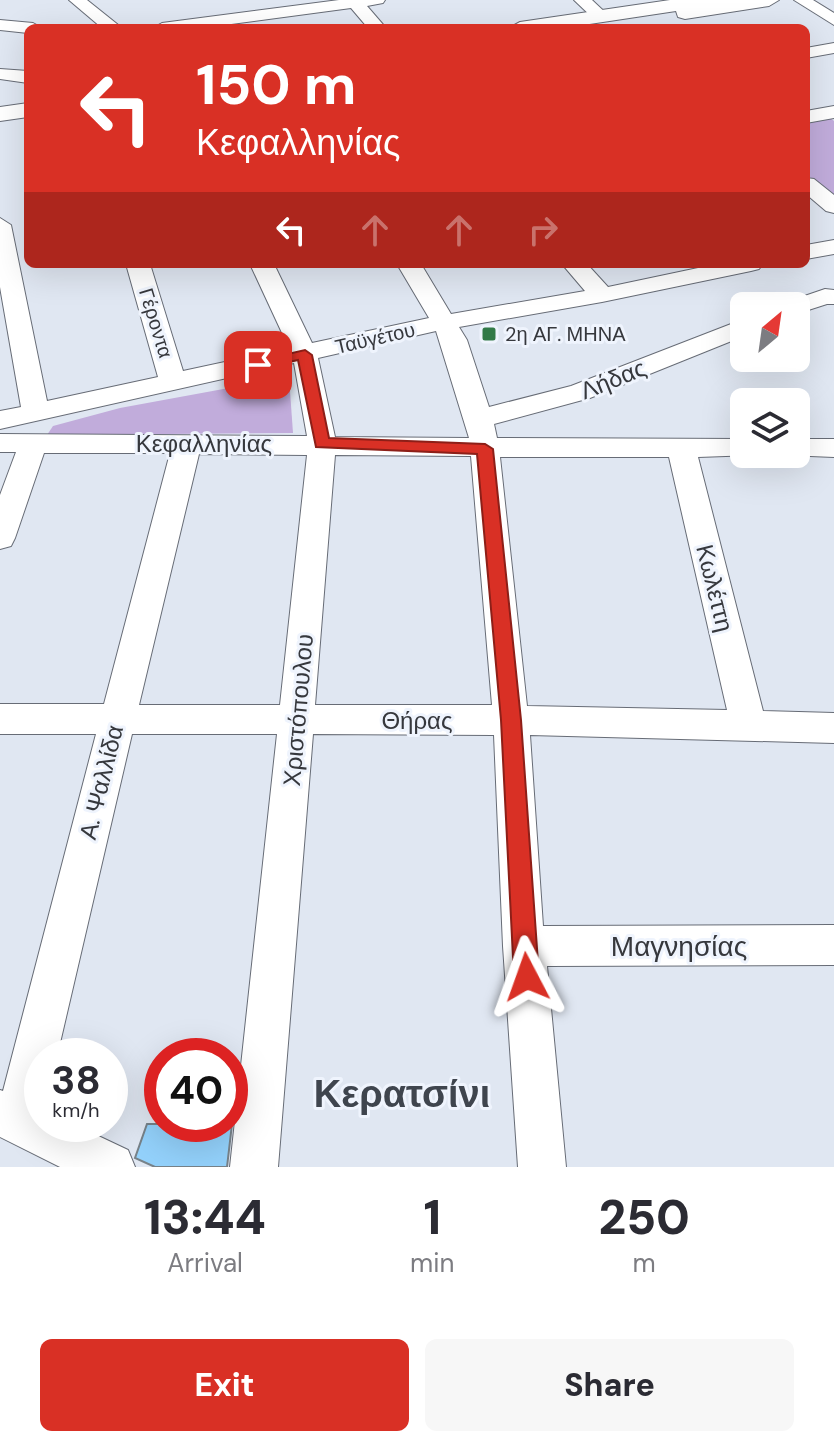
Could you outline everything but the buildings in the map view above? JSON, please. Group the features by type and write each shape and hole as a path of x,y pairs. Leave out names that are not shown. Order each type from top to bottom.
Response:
{"main road":[{"path":"611,23 712,0"},
{"path":"611,23 769,0"},
{"path":"0,104 24,101"},
{"path":"0,114 24,111"}],"street":[{"path":"77,0 108,24"},
{"path":"205,7 229,24 377,0"},
{"path":"582,0 611,23"},
{"path":"802,0 834,20"},
{"path":"354,2 373,24"},
{"path":"0,25 24,27"},
{"path":"810,52 834,48"},
{"path":"0,74 24,77"},
{"path":"810,116 834,112"},
{"path":"810,187 834,206"},
{"path":"0,225 11,257 36,412"},
{"path":"810,251 834,247"},
{"name":"Γέροντα","path":"139,268 173,383"},
{"name":"Χριστόπουλου","path":"254,1167 322,443 305,355 264,268"},
{"path":"411,268 454,340 482,434 511,720 524,946 542,1167"},
{"path":"578,268 602,295"},
{"name":"Ταϋγέτου","path":"0,420 445,322 602,295 731,268"},
{"path":"810,302 825,296 834,297"},
{"name":"Λήδας","path":"482,434 529,410 562,400 730,333"},
{"name":"Κεφαλληνίας","path":"0,443 322,443 482,434 681,448 730,448"},
{"path":"0,538 33,443"},
{"name":"Α. Ψαλλίδα","path":"9,1117 187,443"},
{"name":"Κωλέττη","path":"681,448 749,727"},
{"path":"810,448 834,448"},
{"name":"Θήρας","path":"0,719 511,720 834,728"},
{"name":"Μαγνησίας","path":"524,946 834,945"},
{"path":"9,1117 111,1167"}],"shaded area":[{"path":"829,117 834,121 834,197 810,177 810,120"},
{"path":"289,377 293,433 47,435 53,426 120,408"}],"place":[{"name":"2η ΑΓ. ΜΗΝΑ","path":"489,334"}],"district":[{"name":"Κερατσίνι","path":"402,1094"}],"route":[{"path":"258,365 305,355 322,443 485,449 511,720 527,977"}]}
